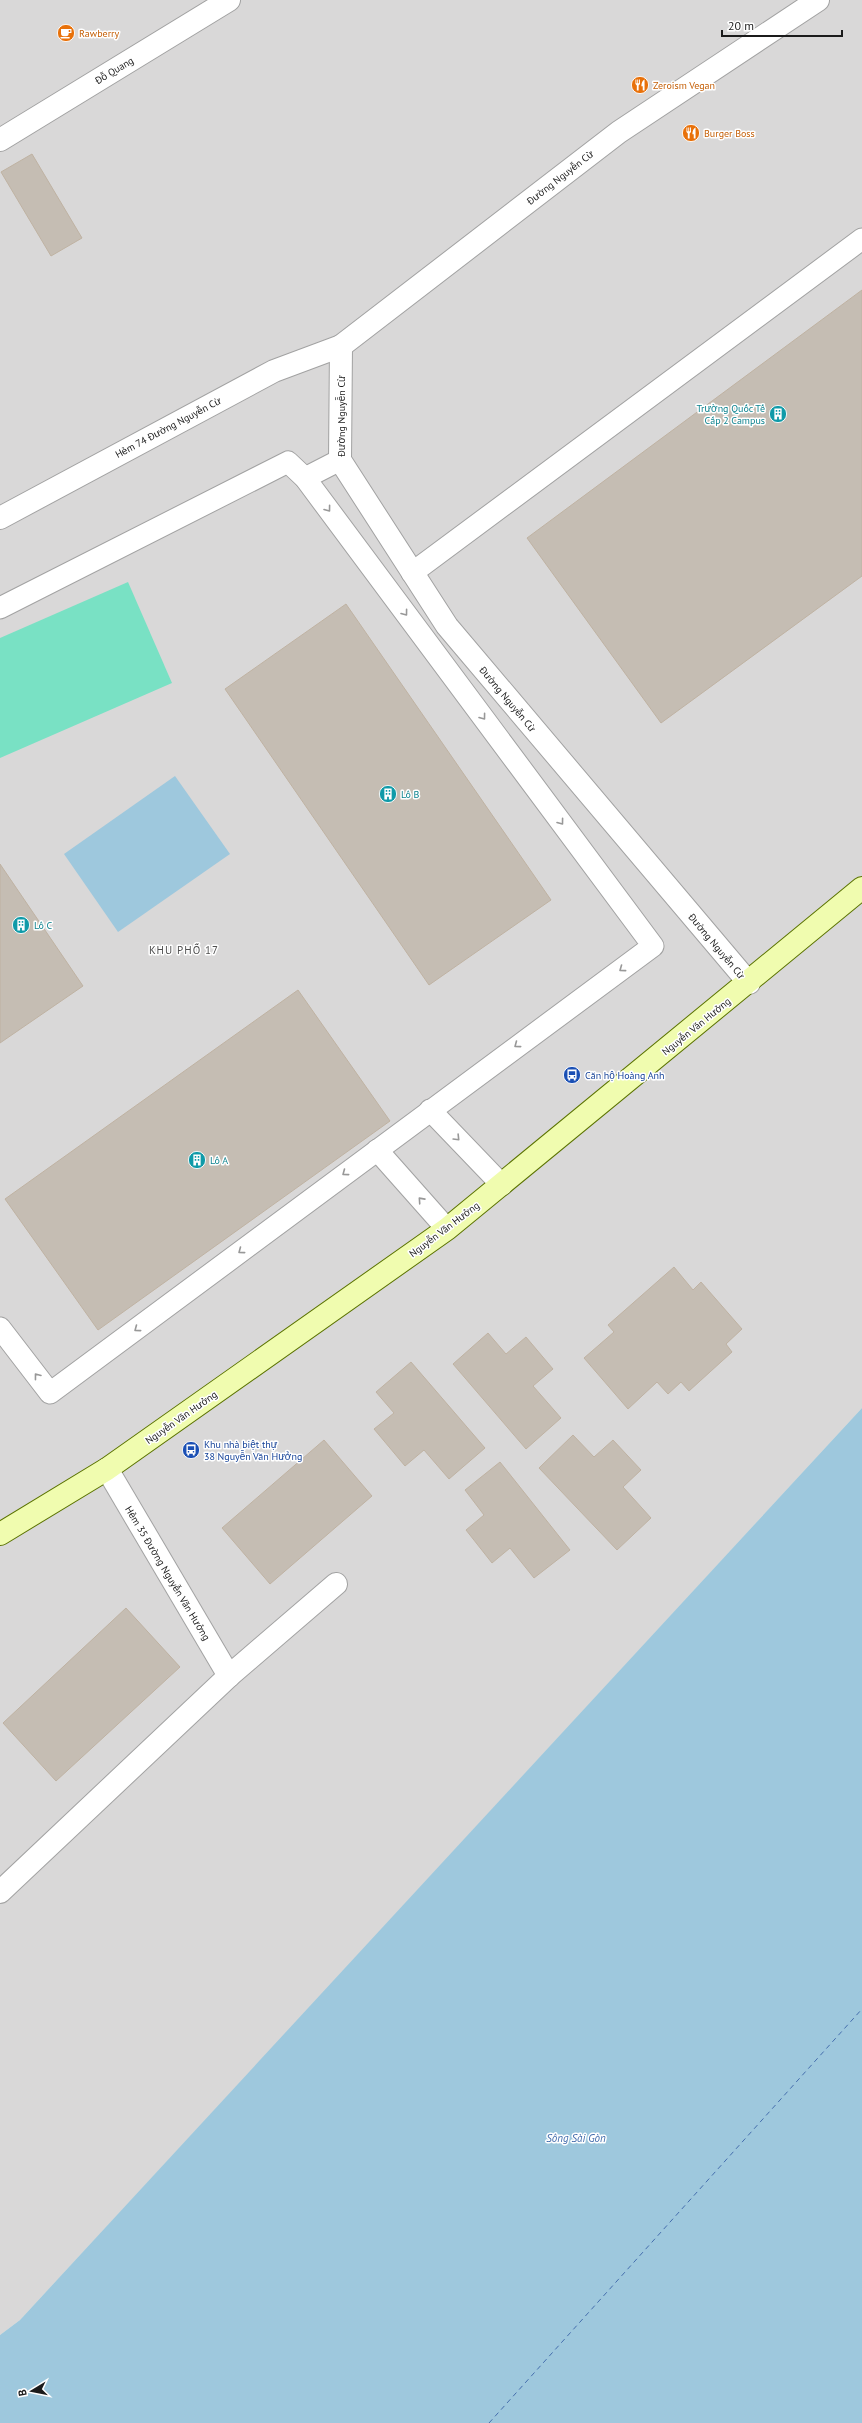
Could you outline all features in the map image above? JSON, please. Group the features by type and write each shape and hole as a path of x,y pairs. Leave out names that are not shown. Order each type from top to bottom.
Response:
{"main road":[{"name":"Nguyễn Văn Hưởng","path":"0,1534 107,1469 447,1229 749,983 862,888"}],"street":[{"name":"Đường Nguyễn Cừ","path":"749,983 447,626 412,573 340,460 341,346 619,132 818,0"},
{"name":"Đỗ Quang","path":"0,140 219,2"},
{"name":"Hẻm 74 Đường Nguyễn Cừ","path":"0,518 274,371 341,346"},
{"name":"Hẻm 35 Đường Nguyễn Văn Hưởng","path":"107,1469 229,1676"},
{"path":"0,1892 229,1676 336,1584"}],"lane":[{"path":"412,573 862,239"},
{"path":"304,478 340,460"},
{"path":"0,608 288,462 304,478 653,946 50,1393 0,1328"},
{"path":"430,1110 502,1185"},
{"path":"376,1150 447,1229"}],"shaded area":[{"path":"0,0 862,0 862,1408 20,2320 0,2335"}],"green space":[{"path":"128,582 172,683 0,758 0,638"}],"water":[{"path":"175,776 230,854 118,932 64,854"},
{"name":"Sông Sài Gòn","path":"862,1408 862,2423 0,2423 0,2335 20,2320"}],"building":[{"path":"32,154 82,238 51,256 1,172"},
{"name":"Trường Quốc Tế Cấp 2 Campus","path":"862,290 862,576 661,723 527,538"},
{"name":"Lô B","path":"346,604 551,900 429,985 225,689"},
{"name":"Lô C","path":"0,864 83,986 0,1043"},
{"name":"Lô A","path":"298,990 390,1121 98,1330 5,1199"},
{"path":"674,1267 693,1290 701,1282 742,1329 726,1344 732,1352 689,1391 681,1382 668,1394 657,1382 628,1409 584,1358 614,1332 608,1325"},
{"path":"488,1333 506,1354 526,1337 553,1369 533,1386 561,1418 526,1449 453,1364"},
{"path":"411,1362 485,1448 449,1479 424,1450 405,1466 374,1429 394,1413 376,1392"},
{"path":"573,1435 594,1457 613,1440 641,1470 623,1487 651,1518 617,1550 539,1468"},
{"path":"324,1440 372,1496 270,1584 222,1528"},
{"path":"500,1462 570,1550 534,1578 510,1548 492,1563 466,1530 484,1515 465,1490"},
{"path":"126,1608 180,1667 56,1781 3,1723"}],"ferry route":[{"path":"489,2423 862,2009"}],"place":[{"name":"Rawberry","path":"66,33"},
{"name":"Zeroism Vegan","path":"640,85"},
{"name":"Burger Boss","path":"691,133"},
{"name":"Trường Quốc Tế Cấp 2 Campus","path":"778,414"},
{"name":"Lô B","path":"388,794"},
{"name":"Lô C","path":"21,925"},
{"name":"Căn hộ Hoàng Anh","path":"572,1075"},
{"name":"Lô A","path":"197,1160"},
{"name":"Khu nhà biệt thự 38 Nguyễn Văn Hưởng","path":"191,1450"}],"district":[{"name":"KHU PHỐ 17","path":"184,950"}]}
